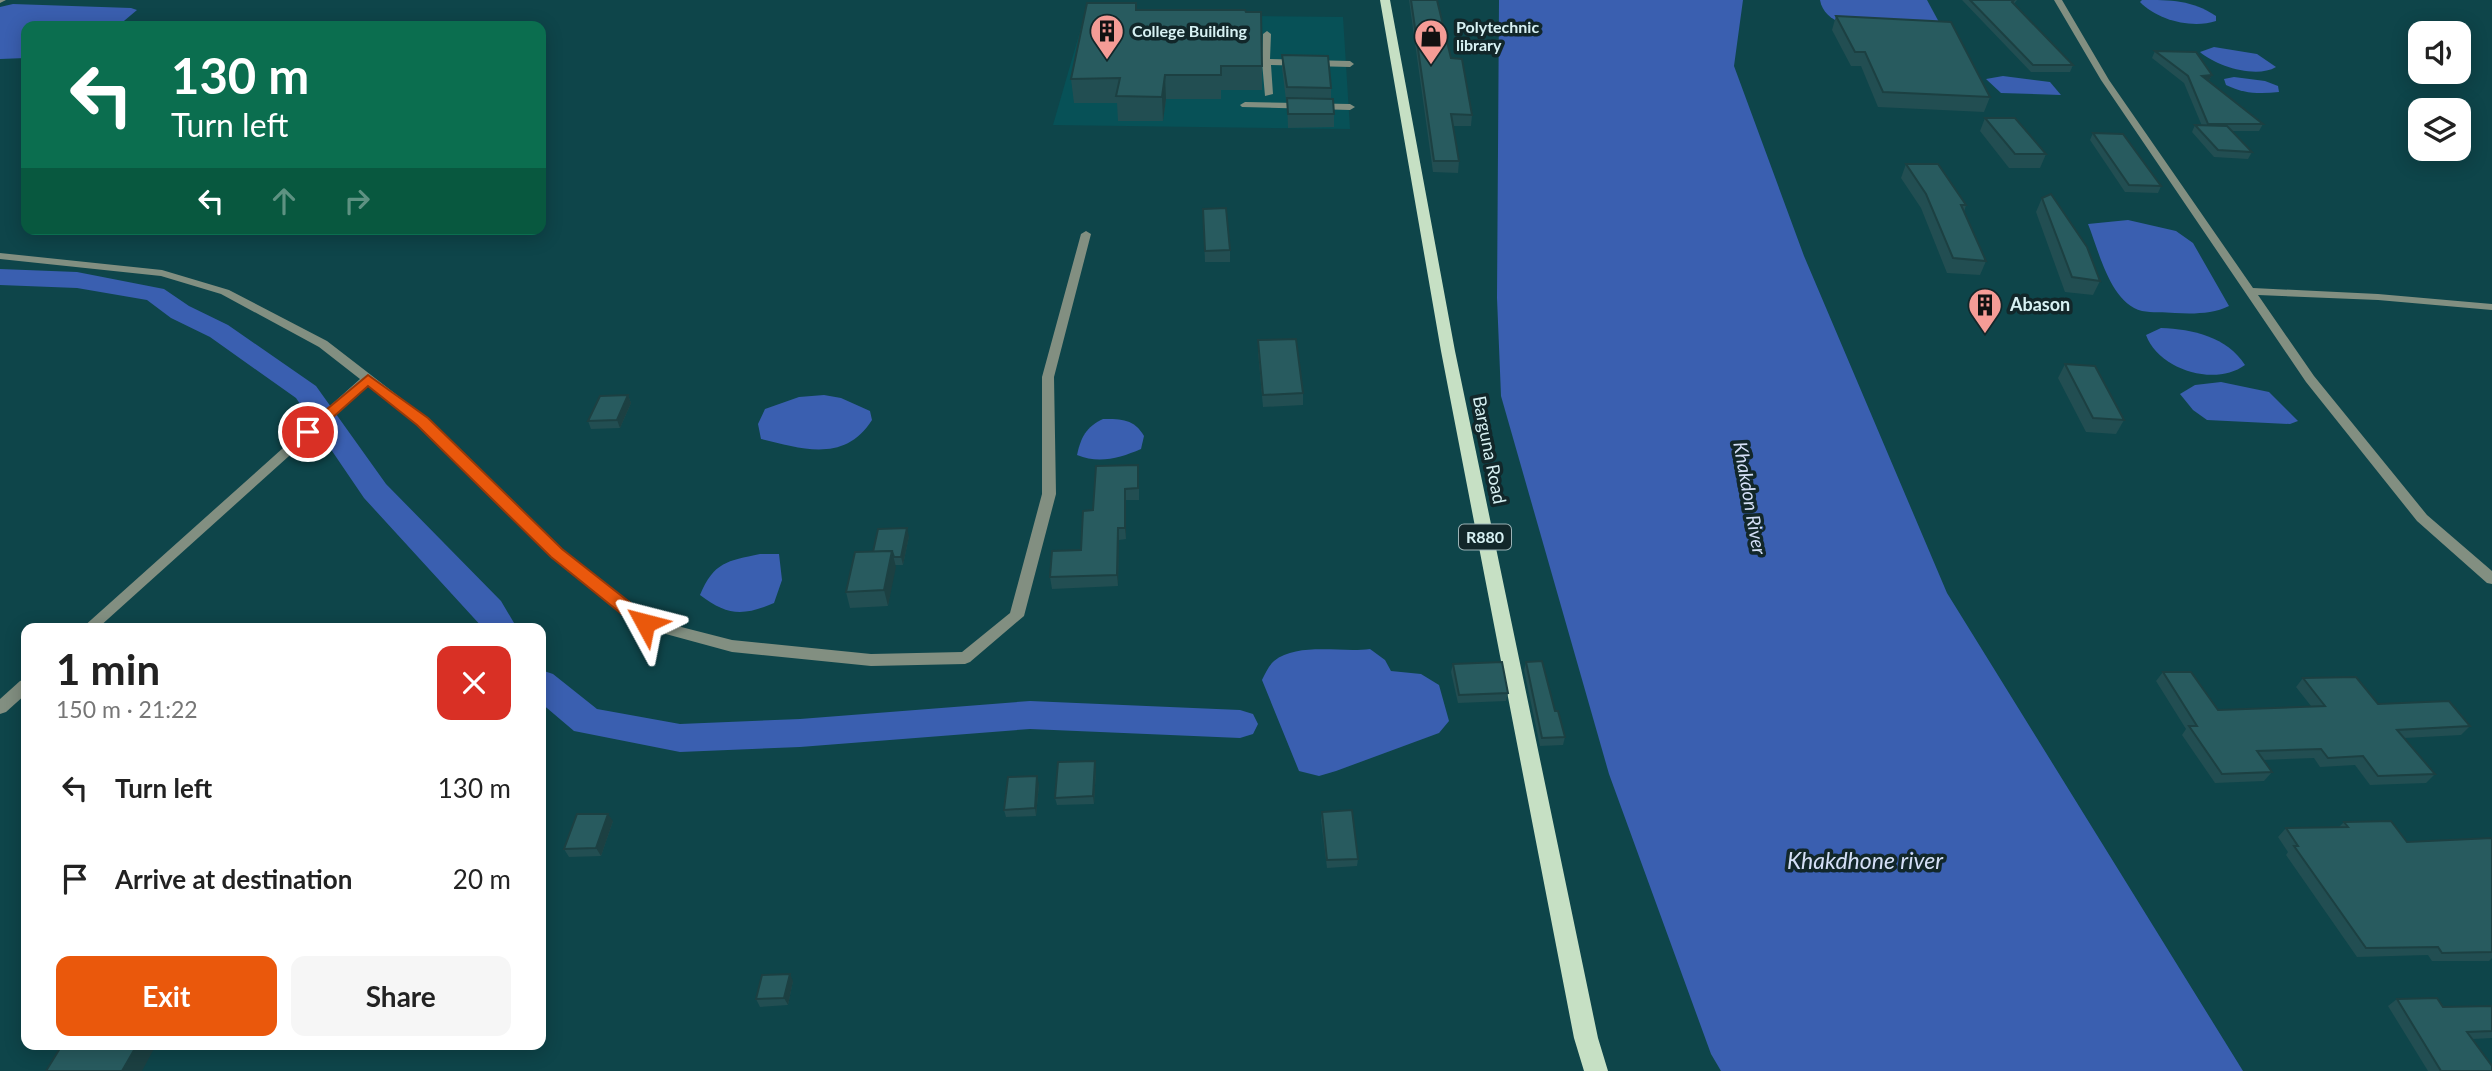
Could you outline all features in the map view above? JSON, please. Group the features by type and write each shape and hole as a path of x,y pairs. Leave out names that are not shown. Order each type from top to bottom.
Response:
{"main road":[{"name":"Barguna Road","path":"1385,0 1448,351 1583,1025 1596,1071"}],"street":[{"path":"2058,0 2105,80 2310,379 2422,518 2492,579"},
{"path":"1267,34 1268,94"},
{"path":"1266,62 1350,64"},
{"path":"1245,105 1350,107"},
{"path":"0,256 162,273 225,292 323,344 423,422 556,553 645,623 732,646 871,660 965,658 1017,616 1049,494 1048,377 1086,234"},
{"path":"2249,291 2378,296 2492,307"},
{"path":"95,623 368,379"},
{"path":"0,708 21,689"}],"shaded area":[{"path":"1085,14 1343,17 1350,129 1053,125"}],"water":[{"name":"Khakdhone river","path":"1499,0 1743,0 1734,66 1804,256 1947,593 2243,1071 1721,1071 1711,1054 1609,774 1501,396 1497,298"},
{"path":"1820,0 1927,0 1940,24 1842,23 1828,14"},
{"path":"2140,2 2190,4 2216,16 2216,21 2196,24 2175,21 2156,14"},
{"path":"13,4 137,10 124,21 21,21 21,58 0,59 0,7"},
{"path":"2214,47 2257,54 2276,67 2258,72 2236,69 2216,62 2200,52"},
{"path":"2003,76 2050,82 2061,95 2001,93 1986,79"},
{"path":"2234,77 2265,81 2278,86 2279,92 2252,93 2226,85 2224,79"},
{"path":"2128,220 2176,231 2193,243 2229,306 2210,312 2189,313 2146,312 2131,306 2122,298 2107,275 2088,224"},
{"path":"2161,328 2208,336 2238,355 2245,365 2219,375 2175,366 2163,358 2146,335"},
{"path":"2221,382 2269,392 2298,421 2290,424 2207,420 2193,410 2180,394 2195,385"},
{"path":"824,395 841,398 870,411 872,420 861,434 836,448 807,449 761,439 758,424 765,409 799,397"},
{"path":"1103,419 1122,420 1136,426 1144,436 1141,449 1109,459 1077,455 1085,433"},
{"path":"760,554 779,554 782,580 774,603 754,610 736,612 719,607 700,595 716,569 730,561"},
{"path":"1370,649 1385,660 1391,671 1421,674 1439,685 1449,721 1439,733 1336,771 1319,776 1299,771 1262,680 1267,670 1274,661 1295,652"}],"building":[{"path":"1411,0 1437,0 1451,58 1462,59 1472,115 1451,114 1459,161 1434,161"},
{"path":"1970,0 2014,0 2012,2 2073,65 2033,65"},
{"path":"1087,3 1136,3 1136,10 1261,12 1262,66 1221,66 1221,75 1165,75 1162,97 1116,96 1120,78 1071,79"},
{"path":"1836,16 1951,22 1990,97 1883,92 1865,52 1855,52"},
{"path":"2155,51 2196,52 2212,75 2202,76 2263,124 2208,124 2188,76"},
{"path":"1282,55 1328,56 1331,88 1287,87"},
{"path":"1287,98 1333,99 1334,114 1288,114"},
{"path":"1985,118 2015,118 2046,154 2015,154"},
{"path":"2195,125 2227,126 2252,152 2218,150"},
{"path":"2093,133 2123,134 2161,186 2129,185"},
{"path":"1906,164 1938,164 1966,205 1961,205 1986,261 1953,258 1926,194"},
{"path":"2051,194 2087,247 2100,281 2072,277 2042,198"},
{"path":"1226,208 1230,250 1205,251 1203,209"},
{"path":"1296,339 1303,393 1263,395 1258,340"},
{"path":"2065,364 2095,366 2124,420 2093,418"},
{"path":"628,395 617,420 588,421 600,396"},
{"path":"1138,465 1138,488 1125,489 1125,528 1118,528 1117,575 1050,577 1052,551 1081,550 1083,511 1093,510 1096,466"},
{"path":"907,528 901,557 894,557 892,551 873,552 878,529"},
{"path":"892,551 884,590 846,592 855,552"},
{"path":"1542,661 1565,737 1542,738 1526,662"},
{"path":"1502,662 1508,693 1459,695 1453,664"},
{"path":"2163,672 2191,672 2218,710 2325,706 2303,678 2356,677 2378,704 2449,701 2470,726 2397,730 2435,774 2378,776 2363,756 2328,758 2321,749 2257,751 2272,772 2222,774 2189,726 2197,726"},
{"path":"1095,761 1093,796 1055,798 1058,762"},
{"path":"1037,776 1035,808 1004,810 1008,777"},
{"path":"1352,810 1358,859 1327,860 1322,812"},
{"path":"577,814 608,814 596,848 564,849"},
{"path":"2391,821 2407,842 2492,838 2492,952 2442,953 2438,947 2366,948 2294,846 2298,846 2286,828 2348,827 2344,822"},
{"path":"790,974 784,998 756,999 762,975"},
{"path":"2437,998 2443,1007 2492,1006 2492,1031 2467,1032 2492,1066 2492,1071 2441,1071 2397,999"},
{"path":"59,1050 134,1050 122,1071 46,1071"}],"waterway":[{"path":"0,277 77,280 155,294 180,312 219,331 306,392 375,491 489,610 497,623"},
{"path":"546,687 587,721 680,738 800,733 1030,715 1240,724"}],"place":[{"name":"College Building","path":"1107,61"},
{"name":"Polytechnic library","path":"1431,66"},
{"name":"Abason","path":"1985,335"}],"route":[{"path":"308,432 368,379 423,422 556,553 645,623"}],"water label":[{"name":"Khakdon River","path":"1750,498"}]}
